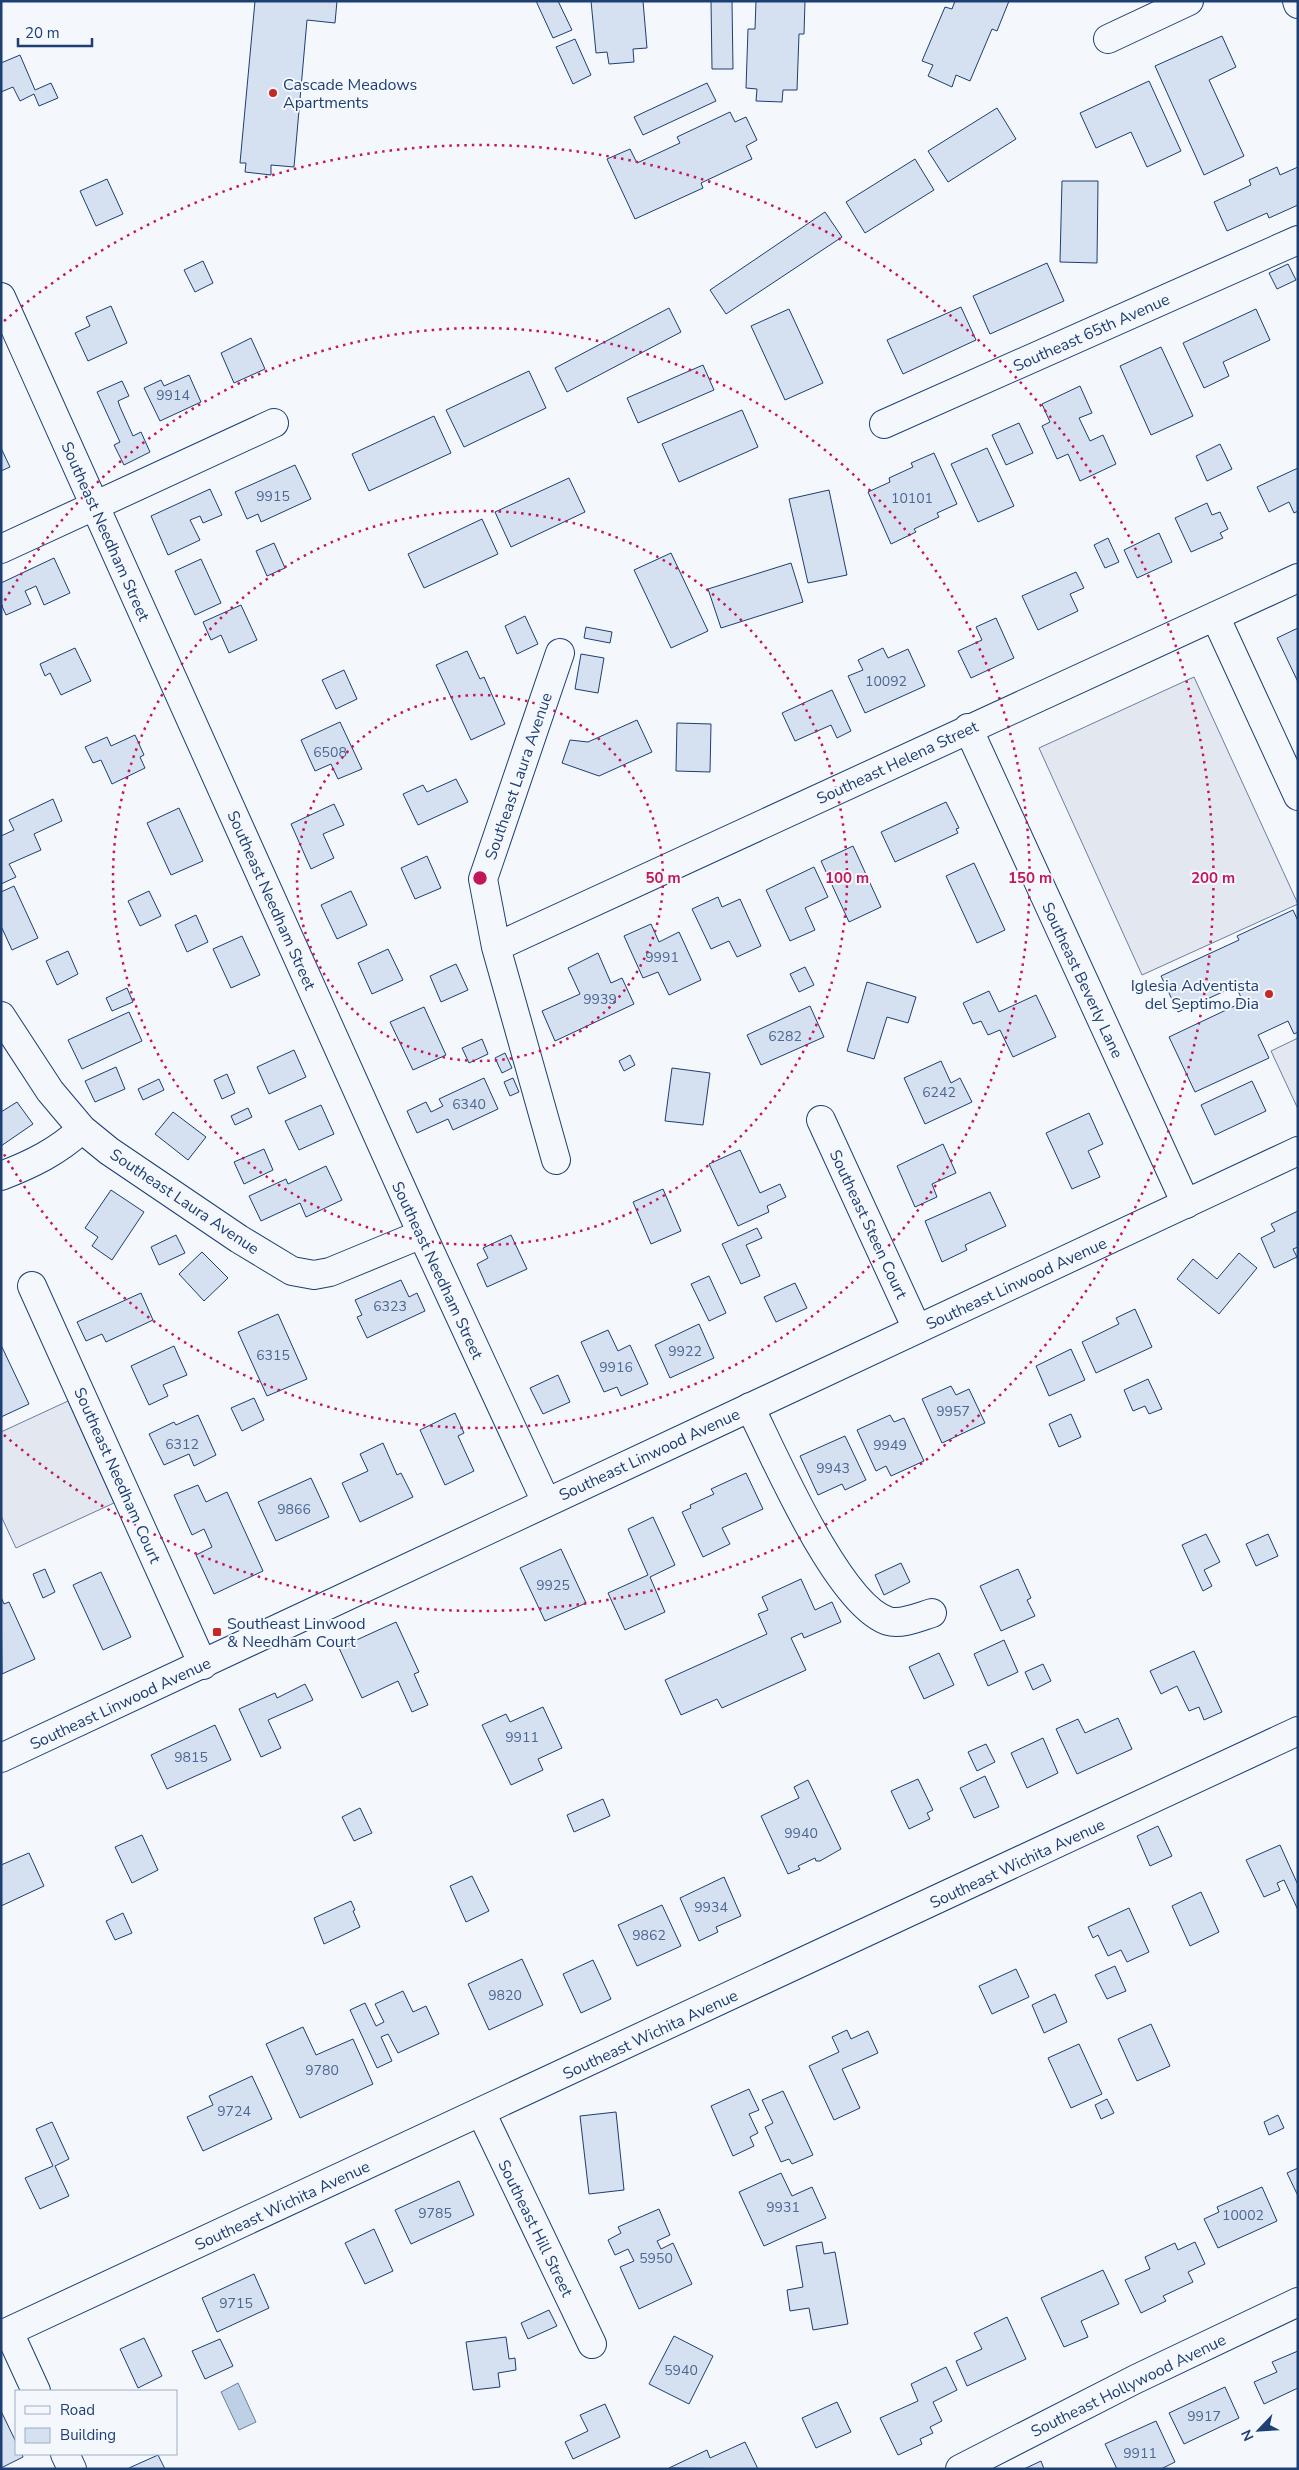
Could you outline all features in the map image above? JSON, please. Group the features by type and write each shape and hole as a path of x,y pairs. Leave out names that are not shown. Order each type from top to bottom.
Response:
{"street":[{"path":"1108,39 1189,1"},
{"name":"Southeast 65th Avenue","path":"884,424 1298,240"},
{"name":"Southeast Needham Street","path":"1,297 422,1234 546,1502"},
{"path":"1,549 274,423"},
{"name":"Southeast Helena Street","path":"496,947 968,728 1298,578"},
{"path":"1215,616 1298,796"},
{"name":"Southeast Laura Avenue","path":"556,1160 496,947 483,879 560,653"},
{"name":"Southeast Beverly Lane","path":"968,728 1186,1204"},
{"name":"Southeast Laura Avenue","path":"1,1016 50,1091 82,1130 109,1152 292,1271 314,1275 330,1272 422,1234"},
{"name":"Southeast Steen Court","path":"821,1120 917,1329"},
{"path":"1,1176 44,1159 64,1147 82,1130"},
{"name":"Southeast Linwood Avenue","path":"1,1758 1298,1151"},
{"name":"Southeast Needham Court","path":"32,1286 202,1665"},
{"path":"750,1407 814,1534 859,1600 874,1615 890,1622 908,1620 932,1613"},
{"name":"Southeast Wichita Avenue","path":"5,2333 1298,1731"},
{"name":"Southeast Hill Street","path":"481,2112 592,2344"},
{"name":"Southeast Hollywood Avenue","path":"960,2469 1136,2379 1298,2302"},
{"path":"5,2333 35,2390"},
{"path":"65,2455 72,2469"}],"shaded area":[{"path":"1194,677 1298,904 1142,975 1039,748"},
{"path":"1298,1038 1298,1109 1271,1051"},
{"path":"68,1401 114,1503 16,1548 1,1516 1,1432"}],"water":[{"path":"238,2383 256,2422 239,2430 221,2392"}],"building":[{"name":"Cascade Meadows Apartments","path":"255,1 337,1 335,23 307,20 294,167 271,165 271,175 245,172 246,163 240,163"},
{"path":"536,1 558,1 572,30 553,38"},
{"path":"591,1 643,1 647,48 633,49 634,62 609,64 607,52 596,53"},
{"path":"711,1 732,1 733,69 712,69"},
{"path":"756,1 805,1 804,34 799,34 797,90 783,90 782,102 756,101 757,89 746,88 748,29 755,29"},
{"path":"955,1 1009,1 997,31 992,29 970,81 956,75 952,87 928,76 933,65 922,61 945,7 952,9"},
{"path":"1222,36 1236,67 1209,80 1244,156 1204,175 1155,66"},
{"path":"575,39 591,75 573,84 556,47"},
{"path":"20,55 35,90 51,83 58,98 39,106 34,94 20,101 13,87 1,92 1,63"},
{"path":"1149,81 1181,151 1147,167 1131,132 1096,148 1080,113"},
{"path":"707,83 716,101 643,135 634,117"},
{"path":"997,108 1016,139 948,182 928,151"},
{"path":"730,112 735,122 746,117 757,140 746,146 752,159 701,183 703,188 635,219 607,159 630,149 637,163 680,143 677,137"},
{"path":"915,159 934,190 865,233 846,202"},
{"path":"1277,167 1280,175 1298,167 1298,205 1269,218 1267,213 1227,231 1214,202 1251,185 1249,180"},
{"path":"107,179 123,214 96,226 80,191"},
{"path":"1062,181 1098,181 1097,263 1060,262"},
{"path":"825,212 842,237 726,314 710,290"},
{"path":"203,261 213,283 195,292 184,270"},
{"path":"1047,263 1064,301 990,334 973,296"},
{"path":"1288,264 1296,280 1277,289 1269,273"},
{"path":"111,306 127,343 88,361 75,333 90,326 86,317"},
{"path":"961,307 976,340 903,374 887,340"},
{"path":"669,308 681,332 567,392 555,368"},
{"path":"789,309 823,383 785,400 751,326"},
{"path":"1256,309 1270,340 1223,362 1229,376 1204,388 1183,343"},
{"path":"251,338 265,369 234,383 221,353"},
{"path":"1161,347 1193,416 1151,435 1120,366"},
{"path":"703,365 714,390 638,423 627,398"},
{"path":"529,371 546,408 464,447 446,410"},
{"path":"189,375 201,402 160,421 144,388 161,380 164,386"},
{"path":"122,381 129,396 118,401 120,407 133,436 141,432 150,452 124,465 114,445 120,442 97,392"},
{"path":"1080,386 1092,413 1079,418 1090,441 1103,435 1116,464 1080,481 1068,454 1057,459 1042,426 1050,422 1042,404"},
{"path":"742,410 758,447 679,482 662,444"},
{"path":"434,416 451,453 369,491 352,454"},
{"path":"1019,423 1033,453 1006,465 992,435"},
{"path":"1220,444 1232,469 1207,481 1196,456"},
{"path":"1,448 10,467 1,471"},
{"path":"987,448 1014,506 978,522 951,464"},
{"path":"934,453 957,504 937,513 939,517 914,529 916,532 891,544 868,492 890,482 889,478 913,467 911,463"},
{"path":"295,465 311,499 261,522 258,514 247,519 235,492"},
{"path":"1298,468 1298,511 1294,513 1289,502 1269,512 1257,487"},
{"path":"569,478 585,512 511,547 495,512"},
{"path":"210,489 222,515 203,523 200,516 190,520 200,540 168,555 151,516"},
{"path":"829,490 847,575 808,583 789,499"},
{"path":"1207,503 1212,515 1220,512 1228,529 1220,533 1223,538 1191,552 1175,518"},
{"path":"482,519 498,554 424,588 408,554"},
{"path":"1159,533 1172,562 1137,578 1124,550"},
{"path":"1108,538 1119,562 1105,568 1094,545"},
{"path":"274,543 285,568 267,576 256,551"},
{"path":"671,553 708,631 671,648 634,570"},
{"path":"54,558 70,593 44,605 36,586 25,591 31,604 6,615 1,604 1,583"},
{"path":"201,559 221,603 195,615 175,571"},
{"path":"791,563 803,602 721,628 708,589"},
{"path":"1076,572 1084,588 1070,594 1078,611 1038,630 1022,596"},
{"path":"241,605 257,640 229,653 221,635 211,640 203,622"},
{"path":"525,616 538,644 517,654 505,626"},
{"path":"996,618 1014,658 971,678 958,651 982,640 976,627"},
{"path":"586,627 612,632 610,643 584,638"},
{"path":"1298,628 1298,682 1277,638"},
{"path":"75,648 91,681 61,695 50,673 45,676 40,664"},
{"path":"883,648 888,658 908,649 925,686 865,713 848,676 863,670 858,660"},
{"path":"467,651 480,679 484,677 505,724 471,740 436,665"},
{"path":"581,654 604,658 598,693 575,689"},
{"path":"344,670 357,699 336,709 322,680"},
{"path":"832,690 851,731 837,738 831,725 795,741 782,713"},
{"path":"637,720 652,752 599,776 562,763 570,740 588,742"},
{"path":"340,722 362,769 338,779 331,764 315,771 301,740"},
{"path":"677,723 711,724 710,772 676,771"},
{"path":"135,735 144,755 140,757 145,768 112,784 101,760 93,763 85,747 107,737 111,746"},
{"path":"456,779 468,802 418,825 403,794 423,785 427,792"},
{"path":"53,799 62,821 34,834 41,850 9,864 16,877 1,884 1,836 14,830 9,820"},
{"path":"946,802 959,828 956,829 958,833 895,862 881,832"},
{"path":"334,804 344,825 323,834 334,858 311,869 291,824"},
{"path":"179,808 203,861 171,875 147,823"},
{"path":"853,846 881,907 849,922 821,861"},
{"path":"427,856 441,888 415,899 401,868"},
{"path":"974,863 1005,930 977,943 946,876"},
{"path":"814,867 828,897 805,908 815,930 790,941 766,890"},
{"path":"14,886 38,938 12,950 1,926 1,892"},
{"path":"149,891 161,916 140,926 128,901"},
{"path":"351,891 367,925 337,939 321,905"},
{"path":"718,897 722,907 740,899 761,946 737,957 729,941 711,949 692,909"},
{"name":"Iglesia Adventista del Septimo Dia","path":"1293,910 1298,921 1298,1032 1294,1034 1288,1021 1258,1035 1269,1058 1195,1092 1169,1037 1243,1002 1236,986 1178,1012 1161,976 1239,940 1237,936"},
{"path":"196,915 208,942 187,952 175,925"},
{"path":"651,924 659,942 679,932 701,980 669,995 658,972 643,978 624,936"},
{"path":"242,936 260,975 231,988 213,949"},
{"path":"388,949 403,980 372,994 358,963"},
{"path":"68,951 78,974 57,985 46,961"},
{"path":"598,953 611,983 622,978 634,1004 555,1041 542,1011 580,994 568,968"},
{"path":"456,964 468,990 441,1002 430,976"},
{"path":"805,967 814,985 799,992 790,974"},
{"path":"867,982 916,997 908,1023 887,1017 874,1059 847,1051"},
{"path":"127,988 133,1002 112,1011 106,998"},
{"path":"989,991 999,1012 1036,995 1056,1037 1013,1057 1000,1030 988,1035 981,1021 973,1024 963,1003"},
{"path":"810,1006 824,1037 761,1065 747,1035"},
{"path":"424,1007 446,1055 413,1070 390,1022"},
{"path":"129,1012 142,1041 82,1069 68,1040"},
{"path":"482,1039 488,1054 469,1063 462,1048"},
{"path":"294,1050 306,1077 269,1094 257,1067"},
{"path":"505,1053 512,1068 502,1073 495,1058"},
{"path":"630,1055 635,1065 624,1071 619,1061"},
{"path":"941,1061 951,1083 960,1078 972,1102 925,1124 904,1078"},
{"path":"116,1067 125,1089 95,1102 85,1081"},
{"path":"672,1068 710,1073 703,1125 665,1121"},
{"path":"227,1074 235,1093 222,1099 214,1080"},
{"path":"484,1078 498,1109 453,1130 448,1119 417,1133 407,1111 426,1102 431,1112 443,1106 439,1099"},
{"path":"513,1078 519,1092 510,1096 504,1082"},
{"path":"159,1079 164,1090 143,1100 138,1089"},
{"path":"1252,1081 1266,1111 1215,1135 1201,1105"},
{"path":"17,1102 33,1124 1,1146 1,1112"},
{"path":"321,1105 334,1134 299,1150 285,1121"},
{"path":"248,1108 252,1117 235,1125 231,1116"},
{"path":"173,1112 206,1137 188,1160 155,1134"},
{"path":"1089,1113 1103,1144 1088,1151 1100,1177 1072,1189 1046,1133"},
{"path":"943,1144 956,1173 932,1184 937,1197 915,1207 897,1166"},
{"path":"264,1149 273,1170 244,1184 234,1162"},
{"path":"740,1150 760,1193 780,1184 786,1197 767,1206 769,1212 738,1226 709,1164"},
{"path":"326,1166 342,1200 306,1217 300,1203 261,1221 249,1196 286,1179 288,1184"},
{"path":"663,1189 681,1231 651,1244 633,1202"},
{"path":"111,1190 144,1212 112,1260 92,1246 98,1237 85,1228"},
{"path":"990,1192 1006,1226 965,1245 967,1250 942,1262 925,1221"},
{"path":"1298,1211 1298,1247 1293,1249 1297,1257 1274,1268 1261,1238 1275,1231 1271,1224"},
{"path":"757,1228 762,1238 746,1245 760,1276 741,1284 722,1244"},
{"path":"176,1235 185,1253 159,1265 151,1247"},
{"path":"511,1235 527,1269 487,1287 477,1264 488,1258 483,1248"},
{"path":"202,1252 228,1278 204,1301 179,1274"},
{"path":"1239,1253 1257,1268 1219,1314 1177,1279 1193,1259 1217,1279"},
{"path":"709,1276 726,1313 709,1321 691,1284"},
{"path":"401,1280 409,1297 417,1293 425,1311 367,1338 357,1317 362,1315 355,1300"},
{"path":"795,1283 807,1308 776,1322 764,1297"},
{"path":"141,1293 153,1320 106,1342 102,1334 86,1341 77,1322"},
{"path":"1135,1309 1152,1347 1096,1373 1082,1342 1119,1324 1116,1318"},
{"path":"278,1314 307,1379 267,1396 238,1332"},
{"path":"699,1324 714,1358 670,1378 655,1345"},
{"path":"608,1330 618,1351 630,1345 648,1384 621,1396 617,1387 604,1392 581,1342"},
{"path":"1,1345 29,1404 1,1417"},
{"path":"174,1346 187,1375 163,1385 168,1396 149,1405 131,1366"},
{"path":"1071,1349 1085,1380 1049,1396 1036,1366"},
{"path":"558,1375 570,1402 543,1414 530,1388"},
{"path":"1148,1379 1162,1409 1149,1414 1145,1406 1133,1411 1124,1390"},
{"path":"951,1386 956,1395 969,1389 985,1423 942,1443 922,1399"},
{"path":"254,1398 264,1420 242,1431 231,1408"},
{"path":"455,1413 464,1433 458,1436 474,1471 445,1485 420,1430"},
{"path":"1071,1414 1081,1437 1059,1447 1049,1424"},
{"path":"198,1415 216,1455 194,1466 189,1454 164,1465 149,1434 174,1422 176,1425"},
{"path":"890,1415 894,1422 904,1418 924,1461 891,1476 886,1466 876,1471 857,1430"},
{"path":"845,1436 866,1480 845,1490 842,1484 818,1495 800,1456"},
{"path":"383,1443 397,1475 401,1473 413,1497 360,1522 342,1483 368,1471 360,1454"},
{"path":"746,1473 763,1509 722,1528 730,1544 703,1557 682,1512 691,1508 690,1505 714,1494 711,1489"},
{"path":"311,1478 329,1517 276,1541 258,1502"},
{"path":"198,1485 206,1502 227,1492 263,1571 214,1594 196,1555 212,1547 204,1529 192,1535 174,1495"},
{"path":"653,1517 675,1565 650,1577 665,1612 625,1630 608,1593 648,1575 628,1529"},
{"path":"1206,1534 1220,1562 1204,1570 1212,1586 1203,1591 1182,1545"},
{"path":"1268,1534 1278,1556 1256,1566 1246,1544"},
{"path":"561,1549 586,1603 545,1621 520,1568"},
{"path":"901,1563 910,1582 884,1595 875,1575"},
{"path":"45,1569 55,1592 43,1598 33,1574"},
{"path":"1018,1569 1031,1598 1027,1600 1035,1616 1001,1631 980,1586"},
{"path":"101,1572 131,1637 103,1650 73,1585"},
{"path":"801,1579 815,1610 832,1602 841,1622 804,1638 802,1633 791,1638 806,1670 722,1708 717,1699 681,1715 665,1680 767,1634 758,1614 768,1610 762,1597"},
{"path":"1,1597 4,1604 9,1602 35,1659 2,1674"},
{"path":"396,1622 419,1672 414,1674 428,1705 412,1712 398,1681 362,1698 339,1648"},
{"path":"1004,1640 1018,1672 988,1686 974,1654"},
{"path":"1194,1651 1222,1712 1204,1720 1199,1707 1189,1711 1177,1686 1161,1694 1150,1671"},
{"path":"939,1653 954,1685 924,1699 909,1667"},
{"path":"1043,1664 1051,1681 1033,1690 1025,1672"},
{"path":"305,1684 313,1700 268,1720 281,1748 261,1757 239,1709 275,1693 277,1698"},
{"path":"543,1707 562,1748 538,1759 543,1770 511,1785 482,1725 506,1714 510,1722"},
{"path":"1118,1718 1132,1749 1077,1774 1056,1729 1078,1719 1085,1733"},
{"path":"215,1725 231,1760 167,1789 151,1755"},
{"path":"1043,1738 1058,1773 1027,1788 1011,1753"},
{"path":"986,1744 995,1762 977,1771 968,1752"},
{"path":"985,1776 999,1807 974,1818 960,1788"},
{"path":"918,1779 933,1810 927,1813 930,1819 909,1829 891,1791"},
{"path":"808,1780 841,1849 820,1861 816,1861 815,1858 798,1866 800,1869 788,1874 761,1816 799,1798 794,1787"},
{"path":"603,1799 610,1816 574,1832 567,1815"},
{"path":"360,1808 372,1833 354,1841 342,1817"},
{"path":"1158,1826 1172,1856 1150,1866 1137,1836"},
{"path":"142,1835 158,1870 132,1883 115,1847"},
{"path":"1280,1845 1298,1885 1298,1910 1284,1880 1277,1883 1280,1890 1264,1897 1246,1860"},
{"path":"29,1853 44,1886 1,1906 1,1865"},
{"path":"472,1876 489,1911 466,1922 450,1886"},
{"path":"724,1877 741,1916 716,1927 718,1932 699,1941 680,1898"},
{"path":"1201,1892 1219,1932 1190,1946 1172,1906"},
{"path":"351,1901 360,1927 324,1944 314,1918"},
{"path":"662,1905 681,1946 637,1966 618,1925"},
{"path":"1129,1908 1149,1952 1127,1962 1121,1950 1108,1956 1098,1935 1093,1938 1088,1927"},
{"path":"123,1913 132,1933 115,1940 106,1921"},
{"path":"522,1959 543,2005 489,2030 468,1984"},
{"path":"593,1960 611,1999 581,2013 563,1974"},
{"path":"1115,1966 1126,1991 1107,1999 1095,1975"},
{"path":"1016,1969 1029,1997 992,2014 979,1986"},
{"path":"403,1991 413,2012 426,2006 439,2034 398,2053 388,2034 381,2037 392,2061 377,2068 350,2010 365,2003 376,2026 384,2022 375,2004"},
{"path":"1055,1994 1067,2022 1044,2033 1032,2005"},
{"path":"1151,2024 1170,2066 1137,2081 1118,2039"},
{"path":"303,2027 316,2055 353,2039 373,2084 300,2118 266,2044"},
{"path":"847,2030 851,2039 868,2031 878,2053 842,2069 860,2108 834,2120 809,2066 839,2052 832,2037"},
{"path":"1079,2044 1102,2094 1071,2108 1048,2058"},
{"path":"252,2076 272,2119 203,2151 187,2117 213,2105 209,2096"},
{"path":"749,2089 759,2110 749,2114 758,2133 750,2137 754,2146 733,2156 711,2106"},
{"path":"783,2091 813,2155 792,2164 789,2159 781,2162 765,2127 773,2123 762,2100"},
{"path":"1107,2099 1114,2113 1101,2119 1095,2105"},
{"path":"616,2112 624,2190 589,2194 580,2116"},
{"path":"1278,2115 1284,2128 1269,2135 1264,2122"},
{"path":"52,2122 69,2159 55,2166 69,2196 40,2209 25,2178 53,2166 36,2129"},
{"path":"1298,2168 1298,2196 1287,2173"},
{"path":"781,2173 792,2196 812,2187 826,2218 764,2246 739,2192"},
{"path":"459,2181 474,2215 411,2244 395,2210"},
{"path":"1262,2187 1277,2221 1218,2248 1204,2219 1219,2212 1217,2207"},
{"path":"659,2209 670,2235 657,2241 661,2249 673,2243 692,2284 639,2309 620,2267 634,2261 628,2249 615,2255 608,2240 621,2233 618,2227"},
{"path":"374,2229 393,2271 365,2284 345,2243"},
{"path":"822,2242 824,2254 835,2252 848,2324 813,2330 809,2308 790,2311 787,2290 803,2287 796,2246"},
{"path":"1195,2242 1205,2264 1188,2272 1193,2282 1163,2296 1166,2301 1141,2313 1125,2280 1150,2269 1145,2257 1175,2243 1178,2250"},
{"path":"1103,2270 1119,2304 1081,2321 1088,2337 1064,2347 1041,2298"},
{"path":"254,2274 269,2308 217,2332 202,2298"},
{"path":"549,2310 557,2326 528,2339 521,2323"},
{"path":"1007,2317 1026,2359 967,2386 956,2361 982,2349 974,2333"},
{"path":"674,2336 713,2356 689,2404 649,2384"},
{"path":"506,2337 509,2359 515,2358 516,2370 498,2373 500,2387 473,2390 466,2342"},
{"path":"144,2338 162,2376 138,2388 120,2349"},
{"path":"220,2339 233,2366 205,2379 192,2351"},
{"path":"1298,2351 1298,2388 1264,2404 1254,2382 1277,2372 1272,2362"},
{"path":"946,2367 957,2390 933,2402 942,2421 930,2427 933,2433 920,2439 922,2444 898,2455 880,2418 918,2401 911,2384"},
{"path":"1225,2387 1239,2418 1184,2444 1169,2413"},
{"path":"837,2402 851,2432 816,2448 802,2418"},
{"path":"605,2404 620,2437 573,2459 565,2442 588,2431 580,2415"},
{"path":"1,2411 15,2440 15,2455 22,2455 23,2457 1,2468"},
{"path":"1156,2421 1175,2462 1161,2469 1117,2469 1105,2444"},
{"path":"745,2442 758,2469 669,2468 707,2450 710,2458"},
{"path":"158,2455 165,2469 129,2469 129,2468"},
{"path":"1041,2461 1044,2469 1024,2469"}],"place":[{"name":"Cascade Meadows Apartments","path":"273,93"},
{"name":"Iglesia Adventista del Septimo Dia","path":"1269,994"},
{"name":"Southeast Linwood & Needham Court","path":"217,1632"}]}
